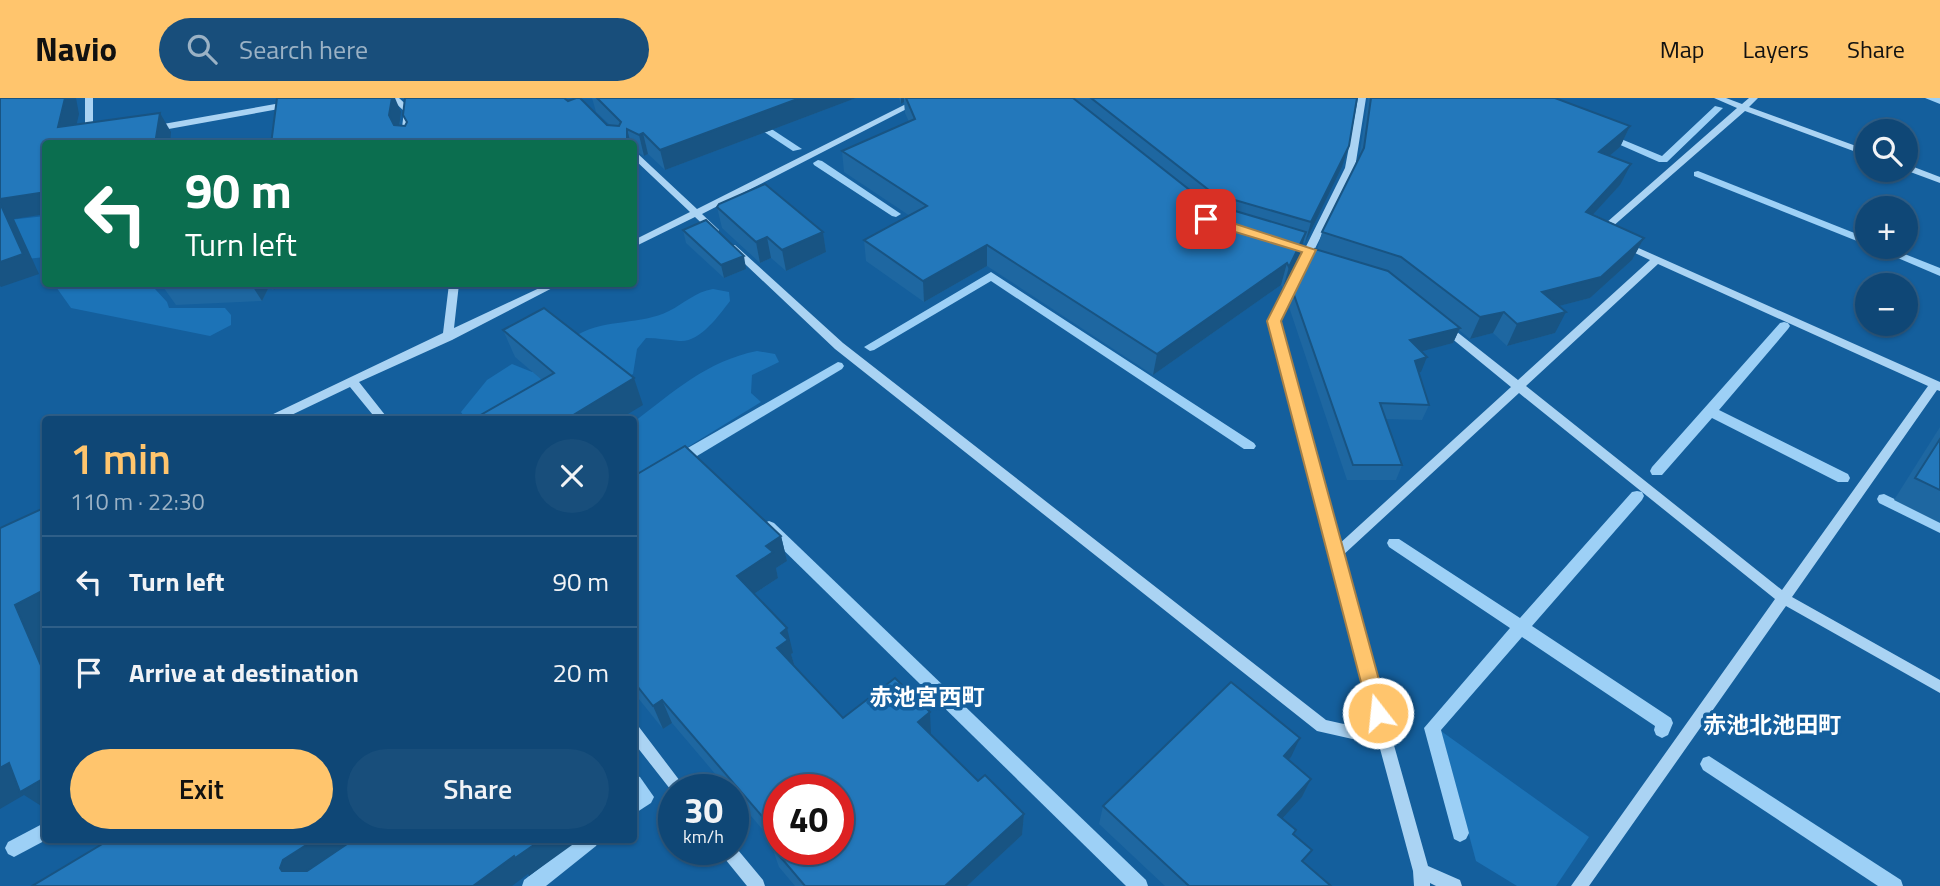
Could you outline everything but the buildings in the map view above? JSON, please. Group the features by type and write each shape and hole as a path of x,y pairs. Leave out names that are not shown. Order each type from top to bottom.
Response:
{"street":[{"path":"89,98 89,139 102,137"},
{"path":"142,131 323,98"},
{"path":"394,98 408,110"},
{"path":"637,242 924,98"},
{"path":"1362,98 1350,168 1311,256 1274,321 1334,556 1422,878 1454,886"},
{"path":"1718,98 1855,149"},
{"path":"1579,886 1783,598 1938,386 1600,233 1754,98"},
{"path":"408,110 418,106"},
{"path":"408,110 405,136 408,140"},
{"path":"637,158 839,346 1322,726 1385,740"},
{"path":"1918,172 1940,180"},
{"path":"1296,246 1311,256"},
{"path":"1334,556 1657,259"},
{"path":"448,337 454,287"},
{"path":"280,416 549,287"},
{"path":"1431,316 1783,598 1940,687"},
{"path":"353,382 380,416"},
{"path":"637,736 667,774"},
{"path":"740,865 757,886"}],"shaded area":[{"path":"42,216 42,257 0,262 0,221"},
{"path":"56,287 157,287 155,289 169,308 225,308 231,315 231,325 210,336 71,308"},
{"path":"707,290 729,292 730,301 708,327 687,340 646,338 637,349 633,374 624,379 529,416 464,416 461,412 487,380 512,364 532,372 589,329 658,315"},
{"path":"757,351 775,354 779,362 752,375 751,393 761,402 637,478 637,420 691,379 739,356"},
{"path":"1441,731 1589,837 1556,886 1517,886 1476,861"}],"waterway":[{"path":"1930,98 1940,101"},
{"path":"1605,136 1663,160 1718,108"},
{"path":"755,122 797,149"},
{"path":"818,163 896,214"},
{"path":"1698,174 1855,237"},
{"path":"1908,259 1940,272"},
{"path":"870,347 991,276 1249,446"},
{"path":"1710,411 1784,326"},
{"path":"677,461 838,366"},
{"path":"1657,471 1710,411"},
{"path":"1710,411 1843,478"},
{"path":"1521,627 1637,496"},
{"path":"1884,499 1940,527"},
{"path":"769,527 1139,886"},
{"path":"1394,543 1521,627"},
{"path":"1460,833 1432,728 1521,627"},
{"path":"1521,627 1665,723 1662,730"},
{"path":"1709,764 1894,886"},
{"path":"637,787 645,797 637,804"},
{"path":"14,848 42,832"},
{"path":"531,886 586,843"}],"district":[{"name":"赤池宮西町","path":"927,697"},
{"name":"赤池北池田町","path":"1772,725"}],"route":[{"path":"1206,219 1309,250 1274,321 1334,556 1378,713"}]}
